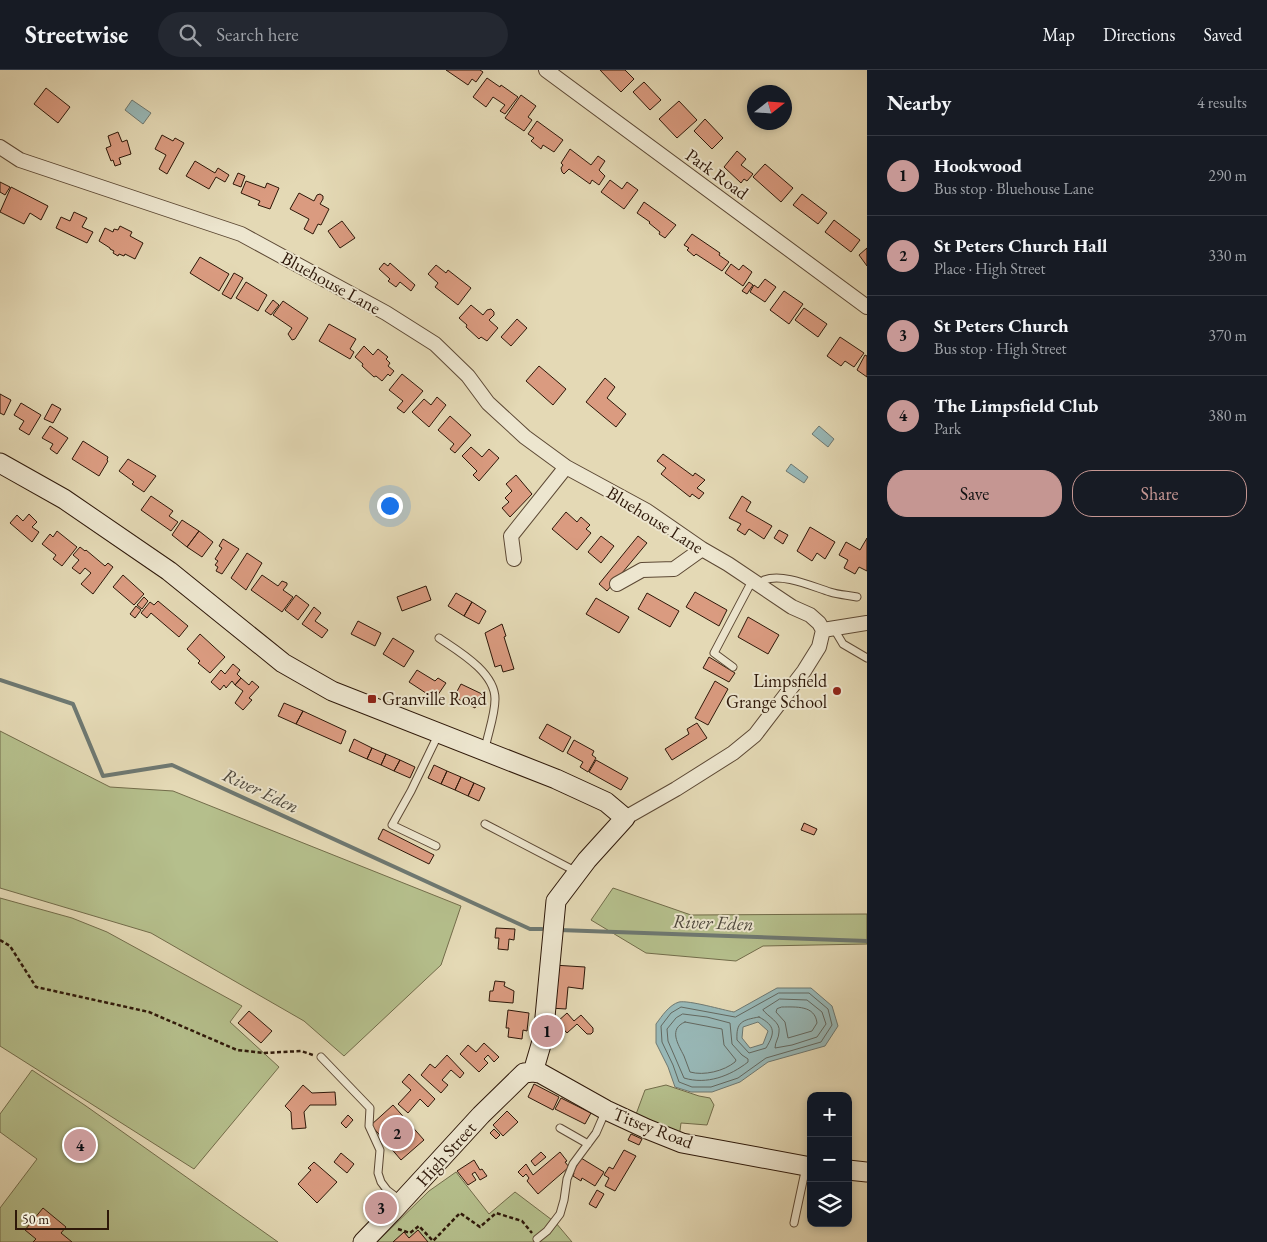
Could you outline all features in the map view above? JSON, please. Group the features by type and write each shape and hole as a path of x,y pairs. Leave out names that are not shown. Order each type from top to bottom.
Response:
{"street":[{"name":"Park Road","path":"546,70 867,307"},
{"name":"Bluehouse Lane","path":"0,147 20,160 241,234 386,313 435,344 468,376 488,403 525,438 566,466 646,511 792,606 810,614 829,630"},
{"path":"0,463 64,499 169,571 283,663 332,691 556,779 606,802 625,818"},
{"path":"514,559 510,536 566,466"},
{"path":"617,584 642,570 674,569 702,549"},
{"path":"533,1072 543,1038 556,902 578,872 625,818 733,753 755,735 804,671 829,630 867,623"},
{"name":"Titsey Road","path":"533,1072 540,1073 606,1110 682,1143 807,1166"},
{"name":"High Street","path":"363,1242 524,1073 533,1072"},
{"path":"852,1170 867,1172"}],"lane":[{"path":"734,667 714,653 757,584 764,580 772,577 801,582 831,593 858,597"},
{"path":"829,630 843,644 867,658"},
{"path":"439,638 464,654 492,686 495,699 484,750"},
{"path":"436,846 392,825 439,733"},
{"path":"485,824 578,872"},
{"path":"321,1057 370,1108 369,1126 380,1150 378,1173 380,1182 402,1202"},
{"path":"538,1239 560,1214 567,1179 573,1164 596,1133 606,1110"},
{"path":"560,1128 588,1144"},
{"path":"794,1223 807,1170"}],"path":[{"path":"0,940 10,946 36,987 149,1012 237,1050 264,1053 301,1051 321,1057"},
{"path":"393,1233 399,1228 410,1233 419,1226 433,1241 460,1213 480,1227 496,1213 522,1221 538,1239"}],"green space":[{"path":"0,731 110,787 173,791 461,906 441,965 344,1056 304,1021 151,933 0,888"},
{"path":"613,888 691,915 867,914 867,944 763,946 736,961 646,953 591,920"},
{"path":"0,898 72,918 107,932 242,1006 230,1022 279,1067 194,1169 0,1046"},
{"path":"32,1070 278,1242 0,1242 0,1208 37,1159 0,1132 0,1114"},
{"path":"666,1085 710,1098 714,1105 707,1125 681,1123 679,1138 635,1117 645,1090"},
{"path":"456,1172 489,1214 515,1192 556,1223 572,1242 377,1242 429,1191"}],"water":[{"path":"132,100 151,113 143,124 125,110"},
{"path":"819,426 834,439 828,447 812,434"},
{"path":"791,464 808,477 804,483 786,471"},
{"path":"777,988 811,988 832,1006 838,1026 825,1046 768,1062 740,1082 712,1092 691,1092 675,1087 668,1067 656,1043 656,1024 663,1014 675,1003 679,1002 734,1012","holes":["758,1022 768,1031 763,1044 750,1048 742,1038 743,1027"]}],"building":[{"path":"446,70 480,70 483,72 476,82 472,79 468,85"},
{"path":"600,70 625,70 634,79 621,92"},
{"path":"487,78 518,97 505,114 500,111 505,105 493,97 486,107 473,97"},
{"path":"644,82 661,100 650,110 633,92"},
{"path":"46,88 70,107 58,123 34,104"},
{"path":"521,95 536,106 528,117 532,120 524,131 505,118"},
{"path":"679,101 697,120 677,138 659,119"},
{"path":"705,119 723,138 712,149 694,131"},
{"path":"537,121 563,140 554,152 543,145 541,149 531,141 534,138 528,134"},
{"path":"118,132 122,142 127,140 131,154 119,158 121,164 115,166 106,148 111,146 108,136"},
{"path":"162,135 173,141 175,138 184,143 167,174 159,169 166,155 155,149"},
{"path":"570,149 591,165 598,156 605,161 599,170 605,176 599,185 592,180 590,184 569,169 564,174 562,172 561,168 563,165 561,163"},
{"path":"737,151 746,159 741,165 753,174 747,181 744,179 741,183 724,167"},
{"path":"195,161 215,173 218,168 229,175 225,182 216,177 209,189 186,176"},
{"path":"765,164 793,188 781,202 753,177"},
{"path":"238,173 245,176 241,187 233,184"},
{"path":"610,180 622,189 627,182 638,190 624,209 601,192"},
{"path":"246,181 265,188 267,183 279,188 270,209 258,205 260,201 241,193"},
{"path":"0,182 10,187 5,195 0,192"},
{"path":"11,187 48,206 41,220 30,213 24,224 0,212"},
{"path":"299,193 314,201 317,195 320,194 323,196 323,199 320,204 329,209 321,225 318,224 313,234 304,229 309,219 290,209"},
{"path":"802,194 827,213 818,224 793,205"},
{"path":"644,202 676,225 665,238 659,234 660,232 650,222 637,213"},
{"path":"74,212 87,218 82,227 93,232 87,243 56,228 61,217 70,221"},
{"path":"834,220 860,240 851,252 825,232"},
{"path":"342,221 355,238 340,248 328,231"},
{"path":"120,226 132,232 130,236 143,243 135,259 125,254 124,256 119,254 118,256 99,241 105,228 113,232 114,229 118,230"},
{"path":"692,234 720,253 719,255 729,262 722,271 696,254 694,256 687,250 689,248 684,245"},
{"path":"867,248 867,266 859,255"},
{"path":"200,257 229,274 219,291 190,273"},
{"path":"384,263 388,266 390,263 415,285 411,291 400,282 396,287 388,281 390,279 379,269"},
{"path":"731,264 739,270 743,265 752,272 743,286 725,273"},
{"path":"436,265 446,273 448,270 471,288 458,305 435,287 438,283 428,274"},
{"path":"234,273 243,278 231,299 222,294"},
{"path":"765,279 776,287 765,302 750,292 754,285 758,288"},
{"path":"246,282 267,295 258,311 236,298"},
{"path":"749,282 753,285 747,294 742,291"},
{"path":"784,291 803,304 789,324 770,310"},
{"path":"273,300 279,305 271,315 265,311"},
{"path":"283,301 308,318 295,339 292,340 288,334 292,328 273,315"},
{"path":"471,305 483,315 487,310 491,309 494,312 494,315 489,320 498,328 487,341 481,337 479,339 459,318"},
{"path":"804,308 827,324 818,337 795,320"},
{"path":"517,319 527,328 511,346 501,337"},
{"path":"329,324 356,339 350,349 354,352 350,359 319,341"},
{"path":"840,337 864,353 854,367 845,361 841,366 827,356"},
{"path":"364,346 373,355 378,349 388,357 386,359 390,363 388,366 394,371 390,376 388,374 382,381 376,376 374,377 362,366 363,364 355,357"},
{"path":"865,355 867,356 867,377 857,370"},
{"path":"539,366 566,389 553,405 526,381"},
{"path":"402,374 423,391 404,413 397,408 403,401 389,390"},
{"path":"605,378 615,387 607,398 626,414 616,427 586,402"},
{"path":"0,394 11,400 4,415 0,413"},
{"path":"437,397 446,405 429,427 412,412 424,399 431,405"},
{"path":"21,403 41,415 29,435 19,429 24,421 14,415"},
{"path":"52,404 61,409 53,423 44,419"},
{"path":"450,416 471,435 455,453 450,449 454,444 438,430"},
{"path":"50,426 68,438 57,454 50,449 53,444 42,438"},
{"path":"83,441 108,457 108,461 99,476 72,459"},
{"path":"471,447 482,457 489,449 499,458 479,481 473,475 477,471 462,456"},
{"path":"663,454 693,476 695,473 705,480 697,488 704,493 699,499 692,494 690,497 661,474 666,468 657,461"},
{"path":"128,459 156,476 144,492 132,484 134,482 119,471"},
{"path":"516,475 532,494 510,517 502,508 509,502 505,498 512,491 506,484"},
{"path":"151,496 173,511 169,516 178,522 171,531 141,510"},
{"path":"742,496 751,502 746,511 772,526 764,539 749,529 745,535 737,530 741,524 729,518"},
{"path":"566,512 577,522 581,517 590,525 586,529 591,533 577,550 552,529"},
{"path":"29,514 37,522 32,527 39,532 32,542 10,523 17,515 23,521"},
{"path":"182,520 199,531 187,547 172,535"},
{"path":"810,527 835,542 825,559 817,553 812,561 797,551"},
{"path":"779,530 788,535 783,544 774,538"},
{"path":"57,531 77,547 62,566 53,559 56,555 42,544 50,534 53,537"},
{"path":"199,531 213,542 202,557 187,547"},
{"path":"601,536 614,546 601,563 588,552"},
{"path":"638,536 647,543 607,591 599,584"},
{"path":"867,538 867,571 859,567 855,574 844,568 848,560 839,555 846,542 860,550"},
{"path":"223,539 239,549 222,574 216,571 218,567 215,565 218,561 215,559 222,548 219,546"},
{"path":"80,547 105,566 108,563 113,567 93,594 81,584 91,573 85,568 80,574 72,568 79,560 73,555"},
{"path":"247,553 262,563 246,590 231,578"},
{"path":"123,575 144,594 134,605 113,587"},
{"path":"262,575 278,586 282,581 287,583 283,590 293,597 282,612 251,590"},
{"path":"426,586 431,600 402,611 397,597"},
{"path":"695,592 727,610 719,626 686,607"},
{"path":"456,593 472,602 464,616 448,606"},
{"path":"647,593 679,611 670,627 638,609"},
{"path":"296,595 309,605 298,620 285,610"},
{"path":"144,597 148,601 142,609 137,605"},
{"path":"596,598 629,617 619,633 586,614"},
{"path":"158,601 188,626 179,637 151,613 147,618 141,613 150,602 154,605"},
{"path":"472,602 486,611 479,624 464,616"},
{"path":"136,606 141,610 135,618 130,614"},
{"path":"314,607 321,613 315,621 328,630 322,638 302,624"},
{"path":"748,617 779,635 768,654 738,637"},
{"path":"358,621 381,633 375,646 351,634"},
{"path":"502,624 514,669 503,672 501,665 495,667 485,633"},
{"path":"200,634 225,657 210,673 198,663 200,661 187,649"},
{"path":"393,638 414,651 404,667 383,654"},
{"path":"709,657 735,673 729,682 703,668"},
{"path":"233,664 240,670 237,674 241,678 235,685 232,681 226,688 224,685 220,690 211,682 221,670 225,674"},
{"path":"417,670 435,681 438,678 446,683 435,699 409,682"},
{"path":"241,678 249,685 252,681 259,687 249,698 252,700 243,710 235,703 243,691 235,685"},
{"path":"715,681 728,689 708,725 695,718"},
{"path":"461,684 482,694 475,708 454,697"},
{"path":"284,703 303,711 296,724 278,716"},
{"path":"303,711 346,731 341,744 296,724"},
{"path":"697,723 707,738 672,760 665,749 689,734 687,729"},
{"path":"547,724 571,737 563,752 539,738"},
{"path":"354,739 372,748 367,759 349,751"},
{"path":"574,740 594,751 592,755 596,758 588,772 580,767 583,762 567,753"},
{"path":"372,748 386,754 381,765 367,759"},
{"path":"386,754 400,760 394,771 381,765"},
{"path":"400,760 415,767 410,778 394,771"},
{"path":"596,760 628,778 621,790 589,772"},
{"path":"434,765 447,771 441,784 428,778"},
{"path":"447,771 461,777 455,790 441,784"},
{"path":"461,777 474,783 468,796 455,790"},
{"path":"474,783 485,788 479,801 468,796"},
{"path":"804,823 817,829 814,835 801,830"},
{"path":"383,829 434,855 429,864 378,839"},
{"path":"496,928 515,929 514,940 509,939 508,950 498,949 499,938 495,938"},
{"path":"553,965 585,967 583,989 568,987 566,1009 550,1008"},
{"path":"495,981 505,982 504,986 514,991 513,1003 489,1001 490,991 493,991"},
{"path":"508,1010 529,1013 527,1031 523,1030 522,1039 508,1037 509,1028 506,1028"},
{"path":"249,1011 272,1031 261,1043 238,1023"},
{"path":"567,1013 574,1021 581,1015 593,1028 593,1032 587,1034 577,1024 567,1033 557,1022"},
{"path":"484,1043 499,1057 494,1062 488,1055 484,1059 488,1063 479,1072 460,1054 468,1045 476,1052"},
{"path":"447,1055 464,1073 460,1078 451,1070 442,1080 448,1085 441,1093 421,1075 430,1064 435,1068"},
{"path":"409,1074 435,1099 428,1107 420,1099 408,1113 398,1104 411,1090 402,1082"},
{"path":"534,1084 559,1097 553,1110 528,1097"},
{"path":"303,1085 312,1093 335,1092 336,1105 310,1105 304,1112 306,1128 292,1129 291,1112 285,1106"},
{"path":"561,1098 591,1113 585,1124 555,1109"},
{"path":"393,1105 424,1140 401,1160 371,1125"},
{"path":"507,1111 518,1122 503,1136 493,1125"},
{"path":"348,1115 353,1120 346,1128 341,1123"},
{"path":"494,1129 500,1135 496,1139 490,1133"},
{"path":"631,1134 642,1139 639,1145 628,1140"},
{"path":"624,1150 636,1156 615,1191 605,1186 609,1178 604,1175 609,1167 613,1169"},
{"path":"541,1152 546,1157 535,1166 531,1161"},
{"path":"560,1152 569,1167 538,1194 527,1181 529,1178 526,1174 523,1177 518,1172 526,1164 533,1175"},
{"path":"341,1153 354,1164 347,1173 334,1162"},
{"path":"581,1158 604,1172 595,1186 582,1178 581,1181 573,1176 573,1172"},
{"path":"474,1160 480,1170 482,1169 487,1176 480,1180 475,1172 472,1174 476,1180 468,1185 457,1171"},
{"path":"314,1162 337,1182 317,1203 298,1184 311,1170 308,1168"},
{"path":"597,1190 604,1194 596,1208 589,1204"},
{"path":"43,1208 66,1227 61,1233 72,1242 33,1242 36,1239 25,1230"},
{"path":"418,1230 428,1242 393,1242 404,1232 409,1238"}],"waterway":[{"name":"River Eden","path":"0,680 73,704 103,776 172,765 530,929 542,929"},
{"name":"River Eden","path":"559,930 867,941"}],"place":[{"name":"Limpsfield Grange School","path":"837,691"},
{"name":"Granville Road","path":"372,699"},
{"name":"Hookwood","path":"547,1031"},
{"name":"St Peters Church Hall","path":"397,1133"},
{"name":"The Limpsfield Club","path":"80,1145"},
{"name":"St Peters Church","path":"381,1208"}]}
